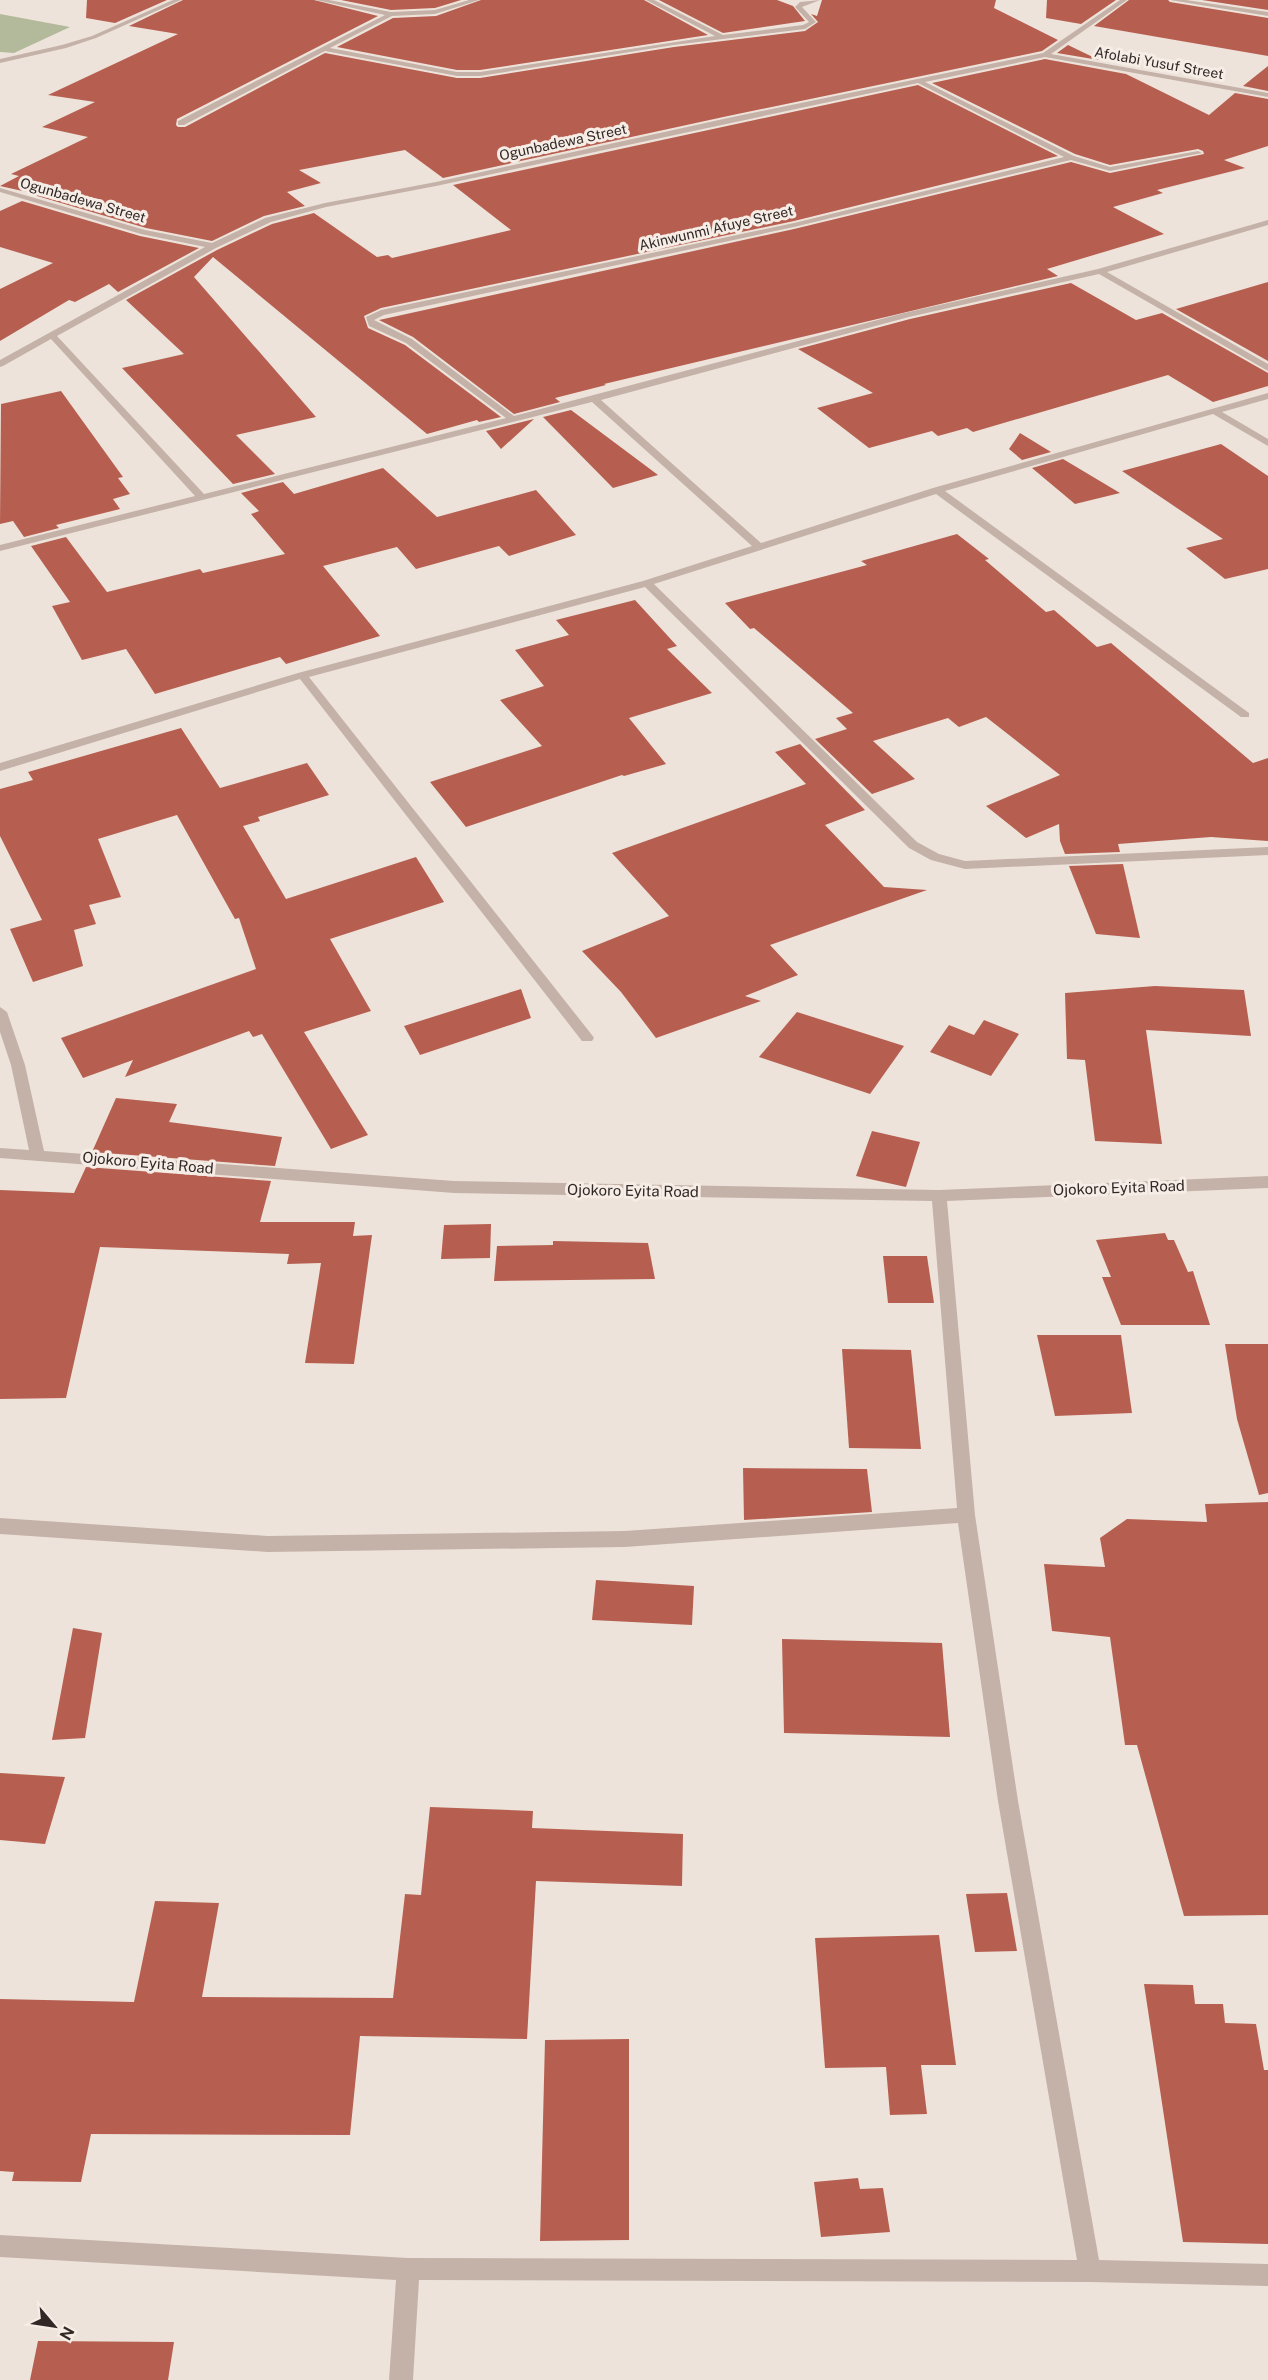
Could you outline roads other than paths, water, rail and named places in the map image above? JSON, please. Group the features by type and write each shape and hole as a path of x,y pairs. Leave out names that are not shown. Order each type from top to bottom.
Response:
{"street":[{"path":"0,61 64,47 94,37 178,0"},
{"path":"319,0 391,14 435,12 476,0"},
{"path":"649,0 722,37"},
{"path":"324,50 469,75 722,37 805,27 813,22 798,7 802,3 817,0"},
{"path":"1110,0 1123,1"},
{"path":"1173,0 1268,15"},
{"name":"Ogunbadewa Street","path":"0,190 144,232 213,246 268,220 324,205 436,184 728,120 1045,55 1123,1"},
{"path":"181,123 391,14"},
{"name":"Afolabi Yusuf Street","path":"1045,55 1268,95"},
{"path":"919,81 1071,158 1110,170 1198,153"},
{"name":"Akinwunmi Afuye Street","path":"511,418 410,341 372,324 369,319 381,313 794,225 1071,158"},
{"path":"0,548 594,399 907,315 1100,271 1268,222"},
{"path":"0,364 213,246"},
{"path":"1100,271 1268,368"},
{"path":"52,335 201,497"},
{"path":"0,767 302,675 647,583 937,490 1268,396"},
{"path":"594,399 760,548"},
{"path":"1216,412 1268,443"},
{"path":"937,490 1245,715"},
{"path":"647,583 914,845 935,856 965,865 1268,851"},
{"path":"302,675 587,1038"},
{"path":"0,1012 18,1065 37,1154"},
{"name":"Ojokoro Eyita Road","path":"0,1153 37,1154 454,1188 939,1196 1268,1182"},
{"path":"939,1196 966,1515 1008,1801 1090,2271"},
{"path":"0,1526 268,1544 625,1539 966,1515"},
{"path":"0,2246 408,2269 1090,2271 1268,2275"},
{"path":"401,2380 408,2269"}]}
